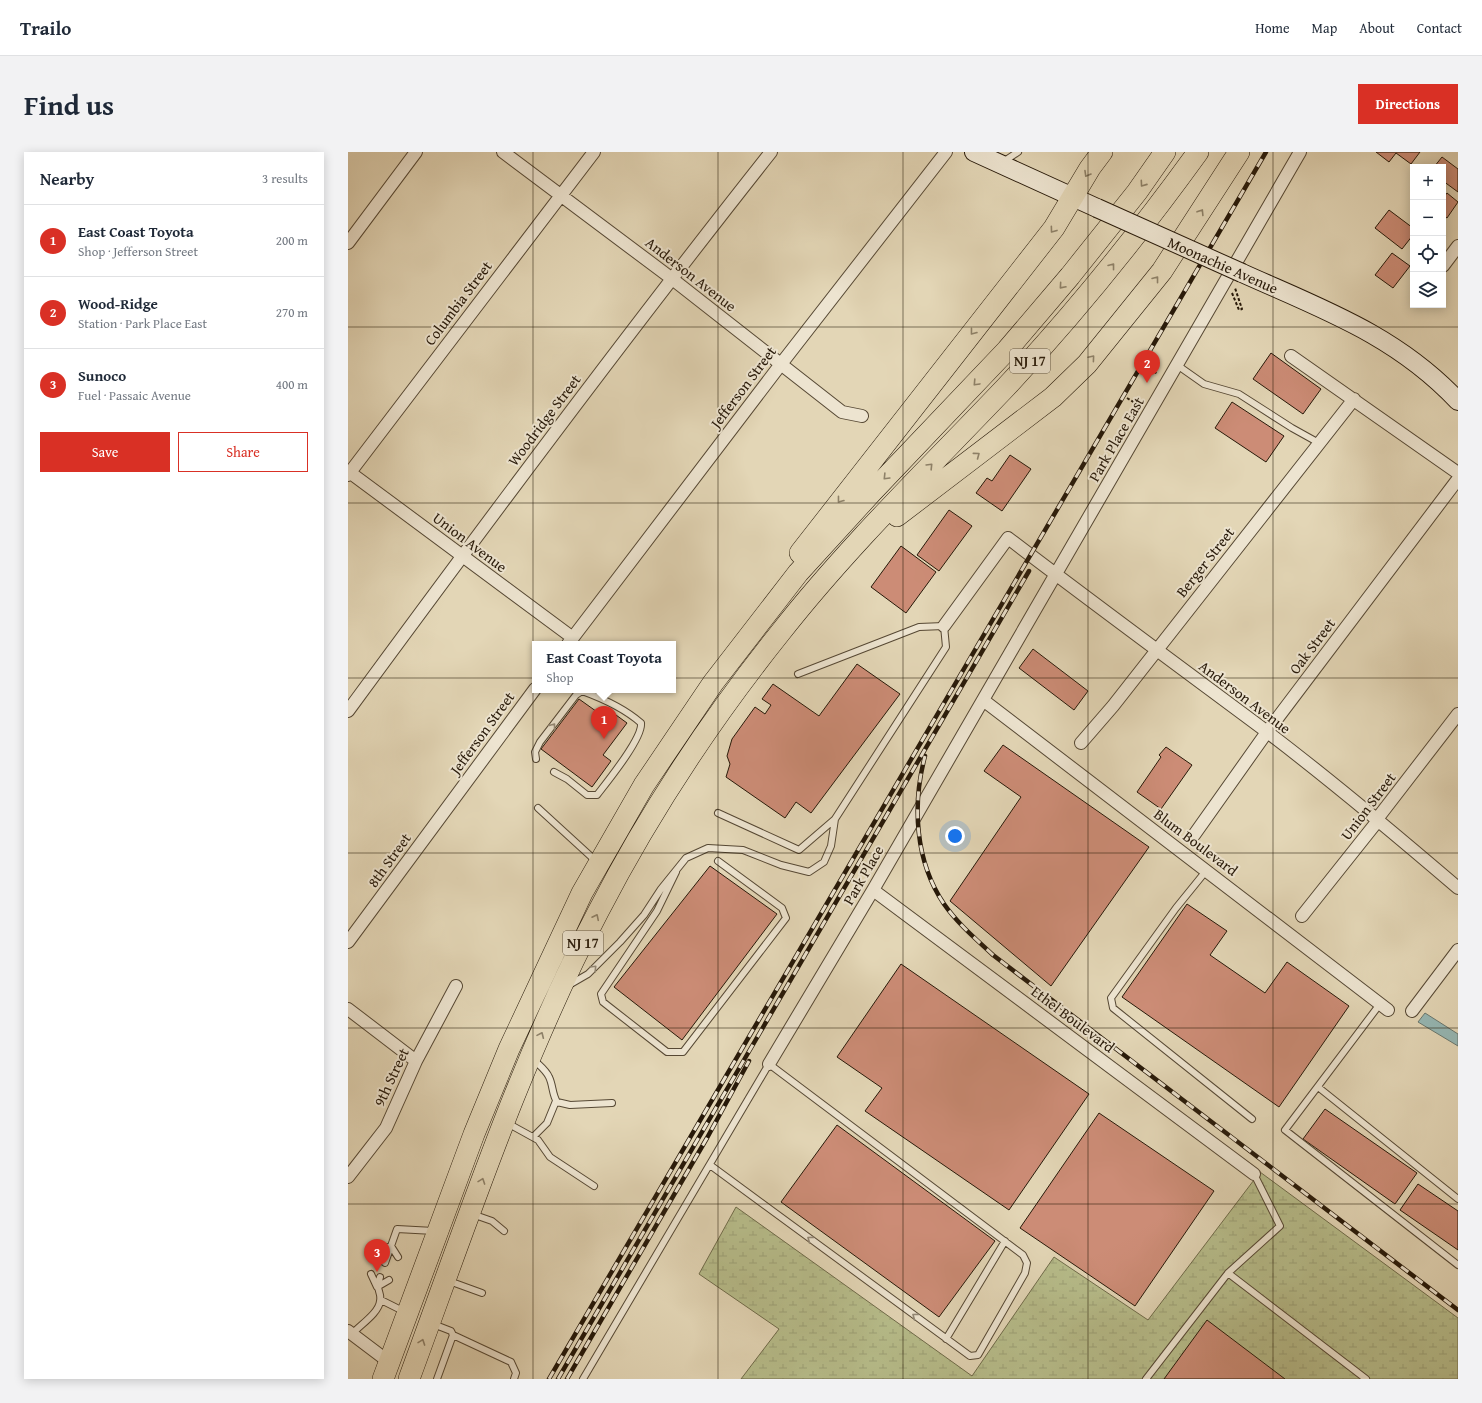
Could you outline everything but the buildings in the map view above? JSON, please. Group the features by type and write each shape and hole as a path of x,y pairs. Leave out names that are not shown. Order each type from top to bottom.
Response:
{"highway":[{"path":"713,683 785,573 1054,228 1090,168 1102,152"},
{"name":"NJ 17","path":"386,1371 474,1134 509,1049 598,863 644,785 713,683 798,573 871,492 1002,355 1070,276 1137,192 1165,152"},
{"name":"NJ 17","path":"409,1379 504,1121 531,1057 597,914 628,857 663,798 699,744 775,639 845,555 1007,386 1093,290 1160,204 1198,152"},
{"path":"845,555 1025,419 1069,383 1118,328 1180,245 1239,152"}],"main road":[{"name":"Moonachie Avenue","path":"979,153 1000,164 1180,245 1239,281 1336,314 1387,342 1419,364 1458,400"}],"street":[{"path":"348,243 416,152"},
{"name":"Anderson Avenue","path":"503,152 671,278 842,412 862,416"},
{"name":"Columbia Street","path":"348,473 594,152"},
{"name":"Woodridge Street","path":"348,711 462,556 671,278 771,152"},
{"name":"Jefferson Street","path":"570,641 781,364 946,152"},
{"name":"Park Place East","path":"983,700 1300,152"},
{"path":"1446,262 1458,246"},
{"path":"1291,356 1458,473"},
{"name":"Berger Street","path":"1081,744 1113,706 1155,650 1354,399"},
{"name":"Union Avenue","path":"348,473 462,556 570,641"},
{"name":"Oak Street","path":"1194,835 1267,732 1458,479"},
{"name":"Anderson Avenue","path":"944,626 1008,538 1155,650 1267,732 1377,819 1458,888"},
{"name":"Jefferson Street","path":"456,796 532,693"},
{"name":"Blum Boulevard","path":"983,700 1384,1007"},
{"name":"Park Place","path":"769,1064 873,890 983,700"},
{"name":"Union Street","path":"1302,916 1376,823 1377,819 1458,714"},
{"name":"8th Street","path":"348,942 456,796"},
{"name":"Ethel Boulevard","path":"873,890 1254,1174"},
{"path":"1412,1011 1458,950"},
{"name":"9th Street","path":"348,1177 386,1128 416,1061 456,986"},
{"path":"348,1009 416,1061"},
{"path":"350,1332 386,1371"}],"lane":[{"path":"1000,164 1018,152"},
{"path":"1177,365 1204,384 1239,394 1292,428 1319,443"},
{"path":"718,813 799,850 835,819 946,647 944,626 919,627 798,674"},
{"path":"536,759 535,752 540,742 579,693"},
{"path":"554,772 567,779 586,795 597,795 634,744 642,727 641,722 632,715 607,700 588,693"},
{"path":"538,808 598,863"},
{"path":"562,989 588,974 644,915 661,889 686,858 708,848 744,850 781,866 809,872 824,862 831,846 835,819"},
{"path":"676,872 656,911 601,994 603,1002 667,1052 683,1052 786,918 782,908 718,861"},
{"path":"1206,871 1176,908 1116,988 1111,998 1113,1008 1252,1119"},
{"path":"1384,1007 1318,1087 1285,1130 1458,1265"},
{"path":"531,1057 546,1071 550,1078 556,1101 547,1123 533,1136"},
{"path":"583,1379 769,1064 1023,1255 1027,1263 1025,1273 978,1355 970,1356 710,1165"},
{"path":"1318,1087 1458,1199"},
{"path":"556,1101 570,1105 612,1103"},
{"path":"504,1121 533,1136 538,1140 553,1160 594,1186"},
{"path":"1146,1379 1228,1273 1280,1226 1254,1174"},
{"path":"470,1213 492,1221 504,1230"},
{"path":"385,1263 397,1229 438,1231"},
{"path":"946,1339 1006,1242"},
{"path":"391,1246 398,1257"},
{"path":"376,1260 379,1251 391,1246"},
{"path":"1228,1273 1366,1379"},
{"path":"350,1332 367,1318 376,1313 381,1300 370,1274"},
{"path":"376,1287 380,1277"},
{"path":"445,1279 482,1293"},
{"path":"376,1287 389,1280"},
{"path":"381,1300 408,1313"},
{"path":"430,1322 451,1331 452,1335 490,1351 510,1362 516,1374 514,1379"},
{"path":"437,1379 452,1335"}],"path":[{"path":"1230,290 1239,310 1242,309 1239,281"},
{"path":"1145,367 1162,376"},
{"path":"1127,398 1143,408"}],"green space":[{"path":"1260,1172 1458,1318 1458,1379 741,1379 779,1329 699,1274 736,1207 972,1376 1054,1257 1148,1320"}],"water":[{"path":"1425,1013 1458,1034 1458,1046 1418,1022"}],"railway":[{"path":"549,1379 1266,152"},
{"path":"558,1379 1029,571"},
{"path":"925,756 918,794 919,832 922,851 927,870 934,887 944,904 961,925 993,955 1458,1310"},
{"path":"567,1379 707,1138 749,1061"}],"place":[{"name":"Wood-Ridge","path":"1147,383"},
{"name":"East Coast Toyota","path":"604,739"},
{"name":"Sunoco","path":"377,1272"}]}
